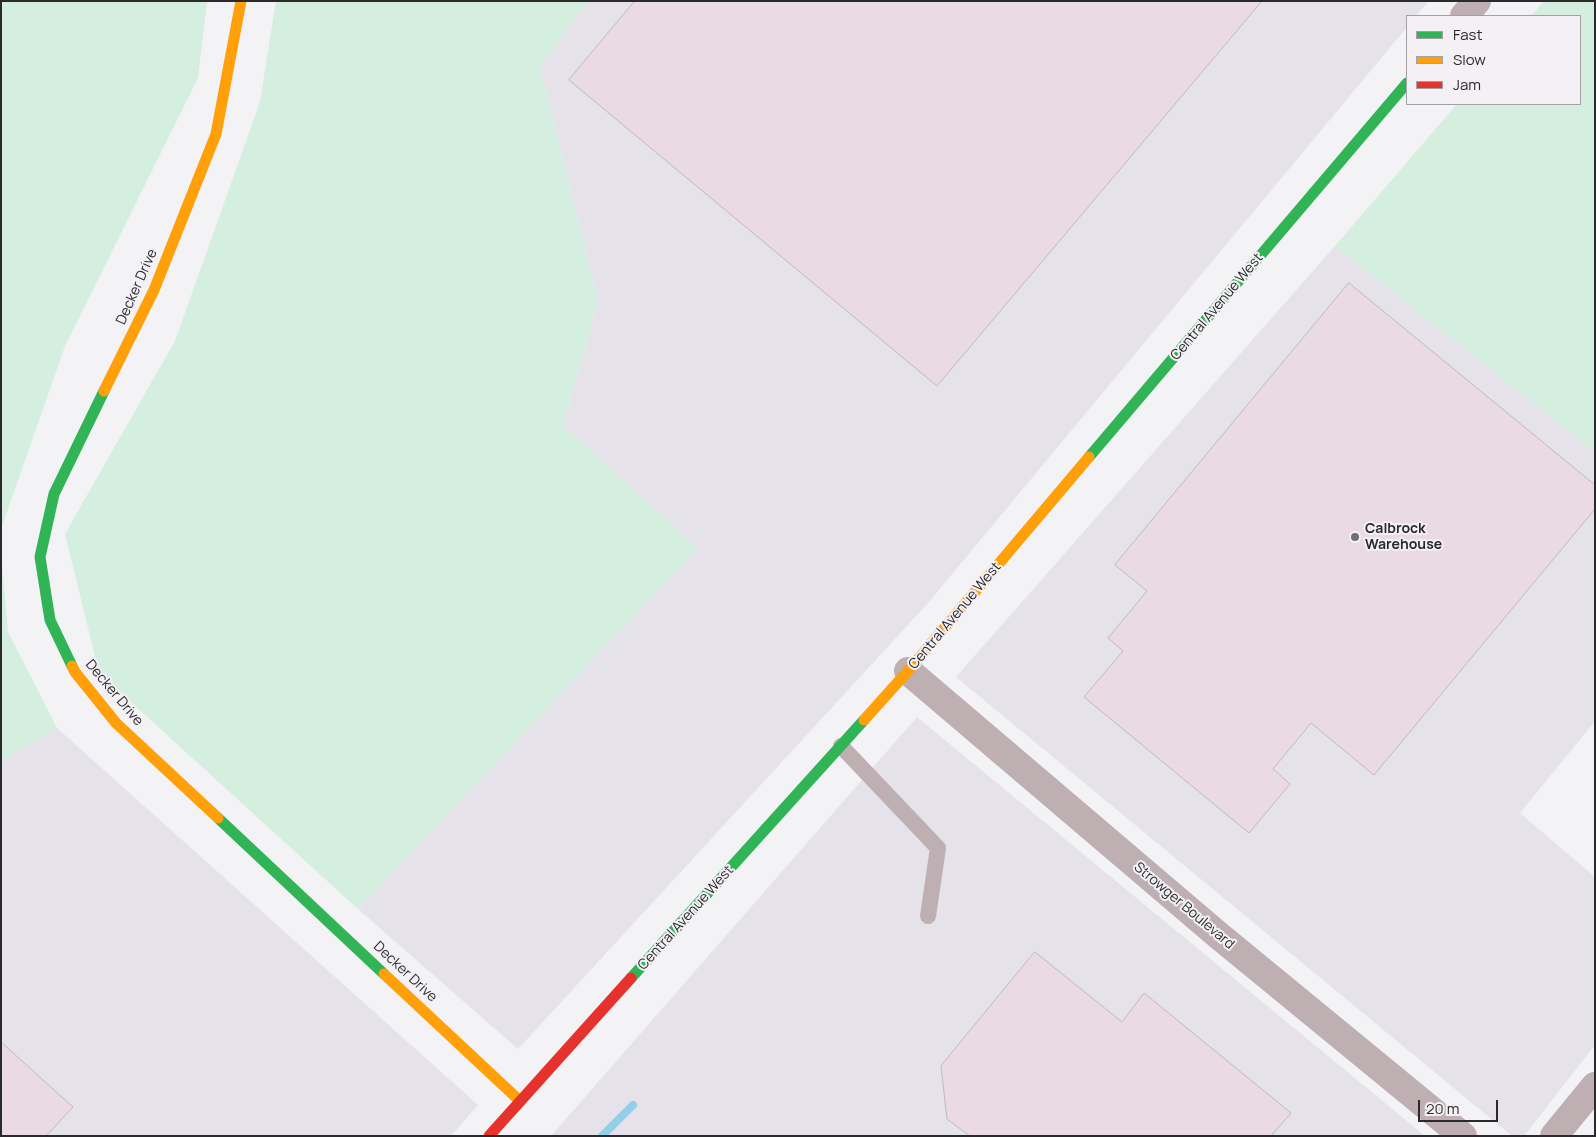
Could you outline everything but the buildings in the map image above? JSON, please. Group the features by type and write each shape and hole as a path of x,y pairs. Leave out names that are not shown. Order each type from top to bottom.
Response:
{"street":[{"name":"Decker Drive","path":"241,1 216,134 154,290 54,494 40,556 50,620 76,672 116,723 520,1101"},
{"path":"1465,15 1477,1"},
{"name":"Central Avenue West","path":"490,1136 908,672 1406,84"},
{"name":"Strowger Boulevard","path":"908,672 1218,935 1463,1136"},
{"path":"1554,1136 1595,1086"}],"lane":[{"path":"841,746 938,848 928,916"}],"shaded area":[{"path":"588,1 1429,1 1417,15 1406,15 1406,28 928,603 518,1049 358,909 698,548 563,426 598,301 540,66"},
{"path":"1335,246 1595,452 1595,721 1520,813 1595,877 1595,1045 1524,1136 1512,1136 956,677"},
{"path":"917,717 1425,1136 551,1136"},
{"path":"57,728 478,1105 451,1136 1,1136 1,761"}],"green space":[{"path":"1,1 207,1 198,78 65,346 1,529"},
{"path":"276,1 588,1 540,66 598,301 563,426 698,548 358,909 99,673 65,534 175,341 260,102"},
{"path":"1544,1 1595,1 1595,452 1335,246 1456,105 1581,105 1581,15 1532,15"},
{"path":"1,553 8,632 57,728 1,761"}],"waterway":[{"path":"602,1136 633,1105"}],"traffic: fast":[{"path":"1089,457 1406,84"},
{"path":"72,666 50,620 40,557 54,494 104,391"},
{"path":"631,978 864,720"},
{"path":"218,818 384,974"}],"traffic: slow":[{"path":"104,391 154,290 216,134 241,1"},
{"path":"864,720 908,671 1089,457"},
{"path":"72,666 116,723 218,818"},
{"path":"384,974 520,1101"}],"traffic: jam":[{"path":"489,1136 631,978"}],"place":[{"name":"Calbrock Warehouse","path":"1355,537"}]}
